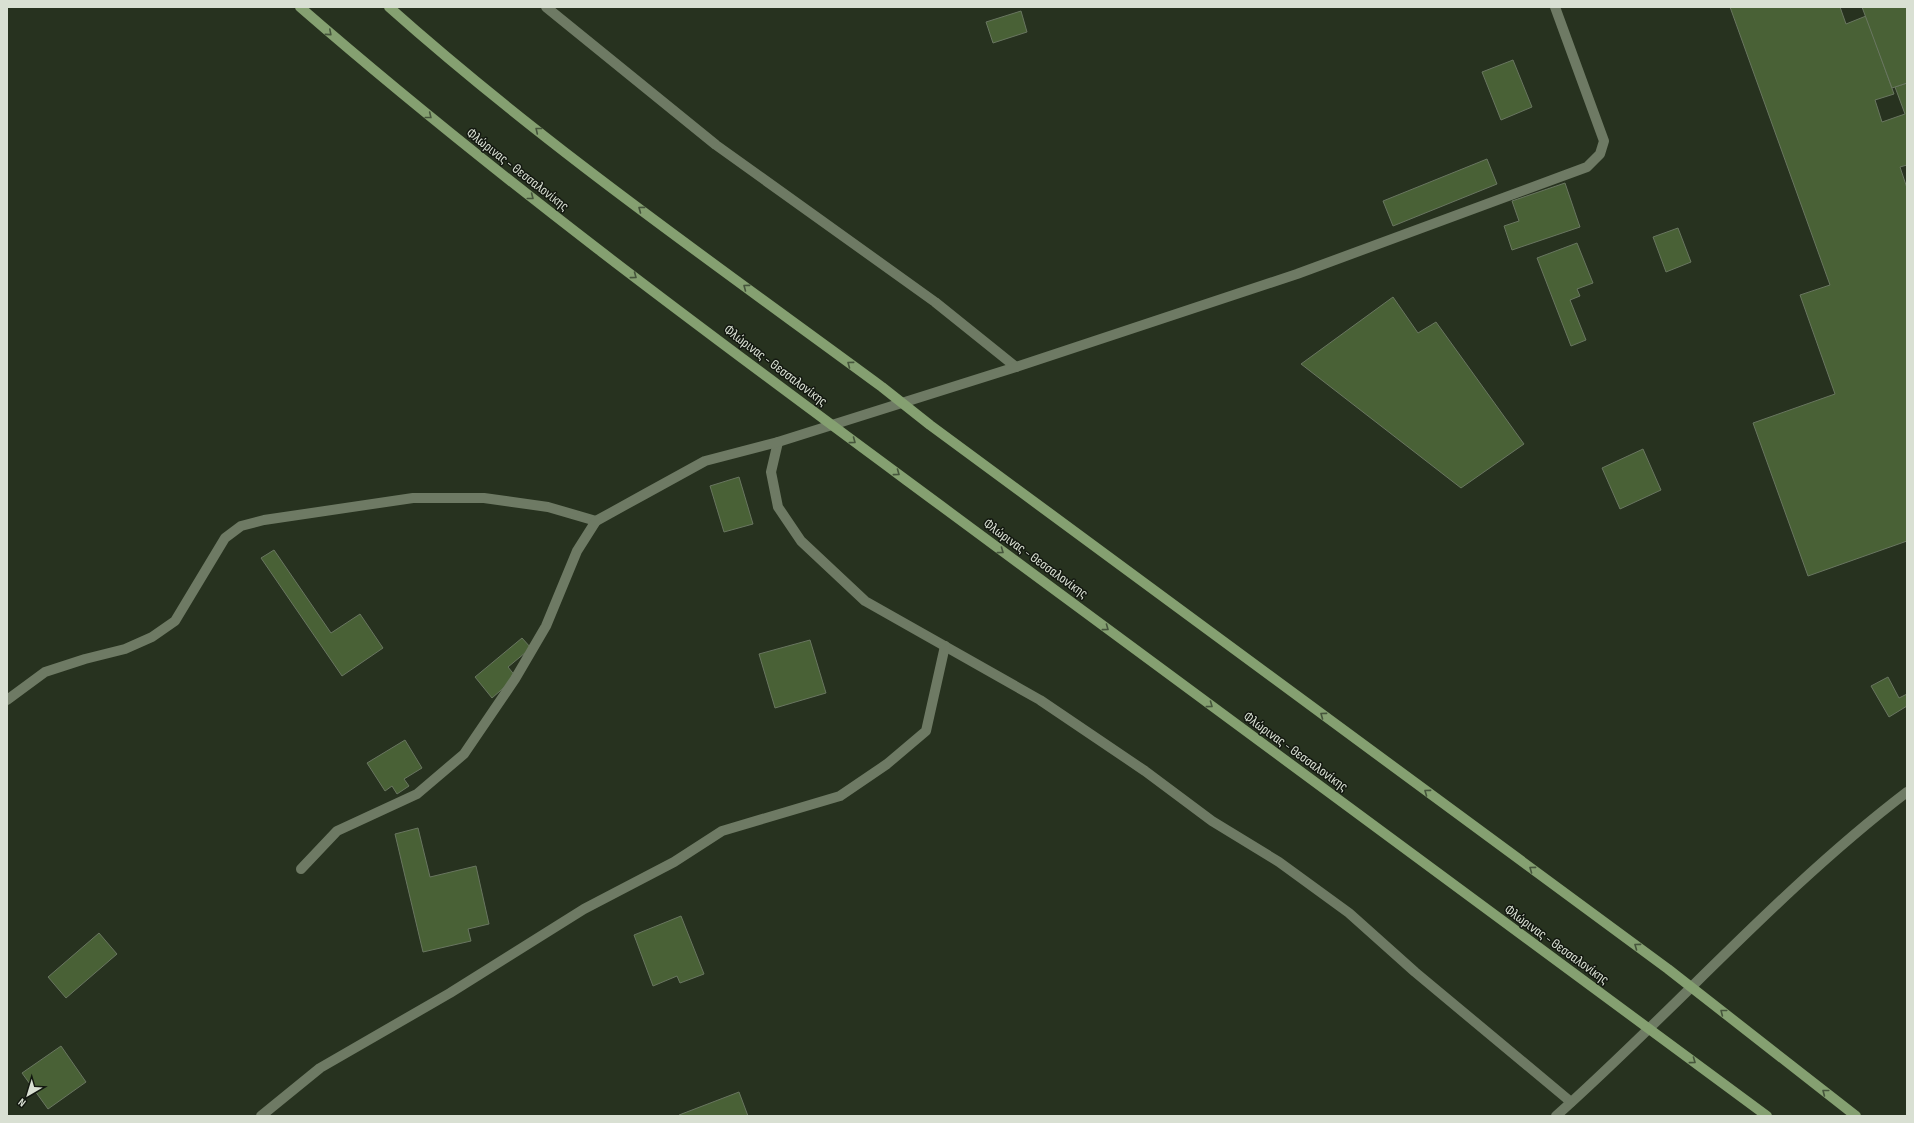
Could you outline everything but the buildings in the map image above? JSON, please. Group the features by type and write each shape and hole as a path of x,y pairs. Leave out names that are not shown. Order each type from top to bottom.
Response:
{"main road":[{"name":"Φλώρινας - Θεσσαλονίκης","path":"300,7 415,104 548,211 818,415 1767,1116"},
{"path":"389,7 424,38 582,166 882,387 930,425 1668,969 1856,1116"}],"street":[{"path":"546,7 716,145 935,302 1016,367"},
{"path":"301,869 337,831 417,794 464,754 515,679 546,626 577,551 596,521 706,461 778,442 1016,367 1297,274 1587,167 1600,154 1604,141 1555,7"},
{"path":"778,442 771,472 778,507 801,541 864,601 1040,700 1145,771 1212,821 1286,866 1350,913 1415,972 1571,1102"},
{"path":"7,700 44,672 85,659 125,649 152,637 175,621 225,538 241,526 264,520 413,498 484,498 548,508 596,521"},
{"path":"261,1116 320,1068 450,993 584,909 674,862 722,831 840,796 881,768 926,731 945,646"},
{"path":"1556,1116 1755,924 1865,824 1907,792"}]}
